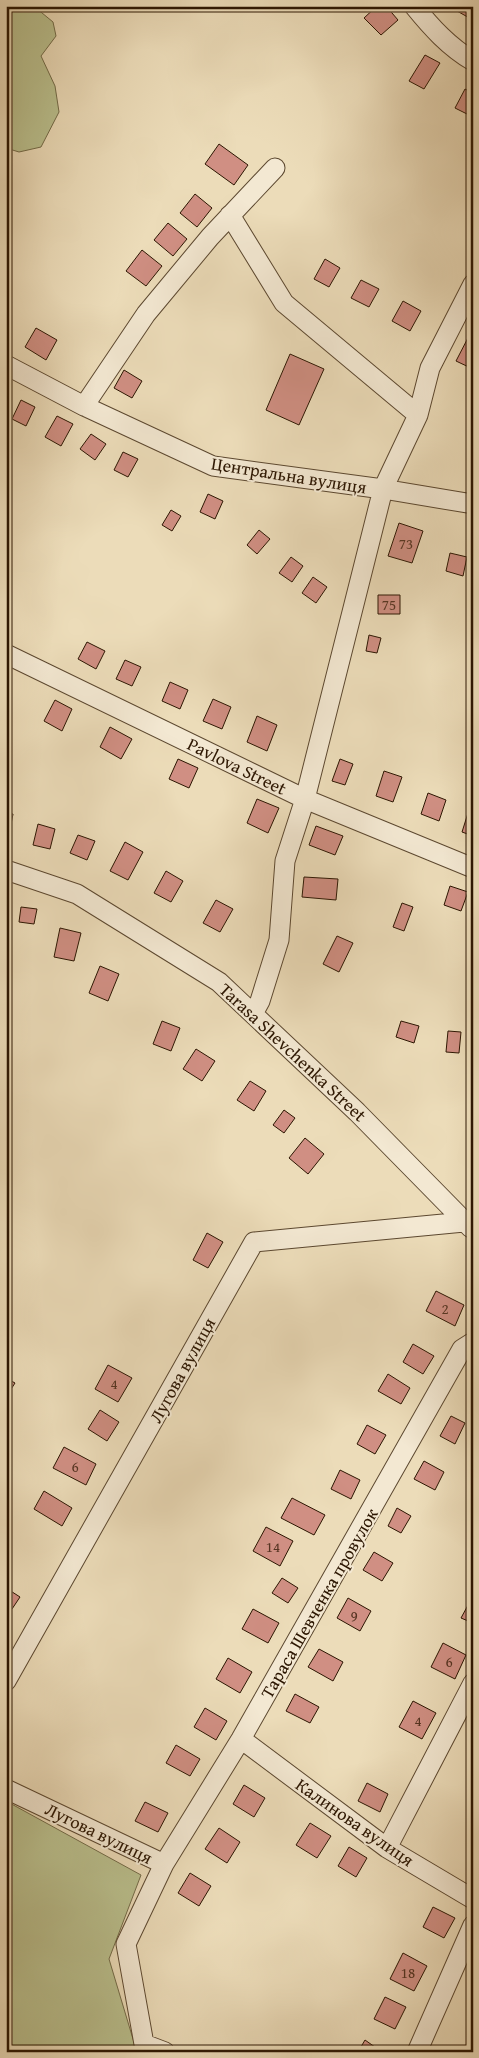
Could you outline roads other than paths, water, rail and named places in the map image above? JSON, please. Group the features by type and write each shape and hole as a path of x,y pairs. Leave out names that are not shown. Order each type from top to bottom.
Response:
{"street":[{"path":"414,6 428,24 460,54 473,61"},
{"path":"428,24 434,6"},
{"path":"84,406 146,314 230,215 276,168"},
{"path":"230,215 284,303 418,415"},
{"path":"254,1012 260,1001 279,940 286,861 305,799 383,489 418,415 430,368 473,284"},
{"name":"Центральна вулиця","path":"6,366 84,406 214,466 383,489 473,504"},
{"name":"Pavlova Street","path":"6,654 305,799 473,868"},
{"name":"Tarasa Shevchenka Street","path":"6,870 77,894 219,982 254,1012 357,1112 468,1226"},
{"name":"Лугова вулиця","path":"6,1682 254,1242 468,1226"},
{"name":"Тараса Шевченка провулок","path":"164,1864 242,1739 462,1349 473,1342"},
{"path":"387,1848 473,1683"},
{"name":"Калинова вулиця","path":"242,1739 387,1848 473,1899"},
{"name":"Лугова вулиця","path":"6,1789 164,1864 126,1944 144,2044 165,2052"},
{"path":"417,2052 473,1925"}]}
